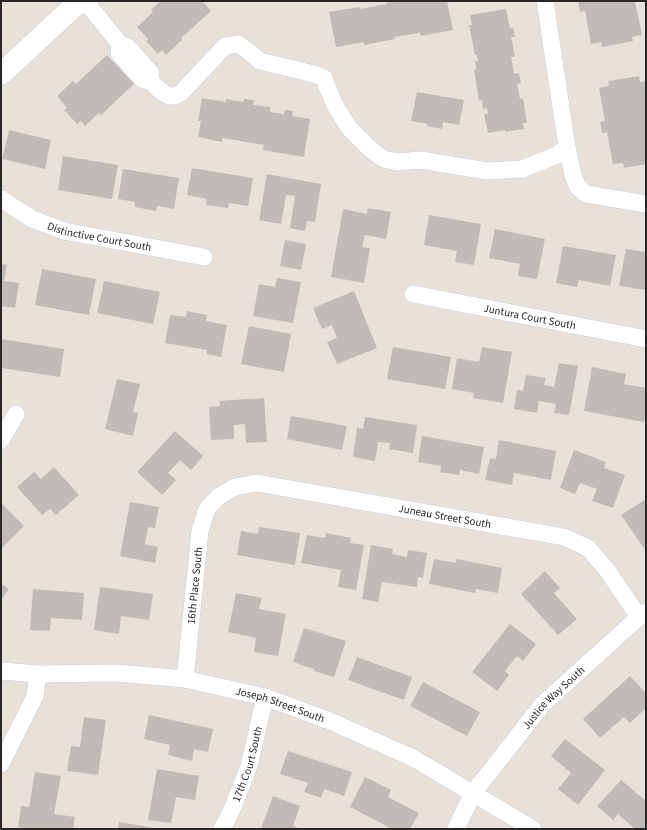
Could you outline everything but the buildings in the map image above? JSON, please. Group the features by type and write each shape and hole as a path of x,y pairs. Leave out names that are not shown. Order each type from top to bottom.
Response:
{"main road":[{"path":"1,74 80,1"}],"street":[{"path":"85,1 120,44 118,53 142,79 151,82 169,96 174,96 181,93 225,46 239,44 260,61 314,74 324,78 336,107 349,128 371,150 384,159 397,162 421,160 487,171 508,170 522,169 557,155 567,147"},
{"path":"545,1 572,175 578,187 586,194 646,204"},
{"name":"Distinctive Court South","path":"1,199 32,219 64,231 204,257"},
{"name":"Juntura Court South","path":"413,294 646,339"},
{"path":"1,440 16,414"},
{"name":"Juneau Street South","path":"218,496 235,487 257,482 564,537 588,548 642,615"},
{"name":"16th Place South","path":"185,679 200,531 207,510 218,496"},
{"name":"Justice Way South","path":"456,829 473,793 543,704 642,615"},
{"name":"Joseph Street South","path":"1,671 38,674 117,673 185,679 265,697 330,721 413,758 533,829"},
{"path":"1,764 35,696 38,674"},
{"name":"17th Court South","path":"222,829 231,812 249,766 265,697"}]}
